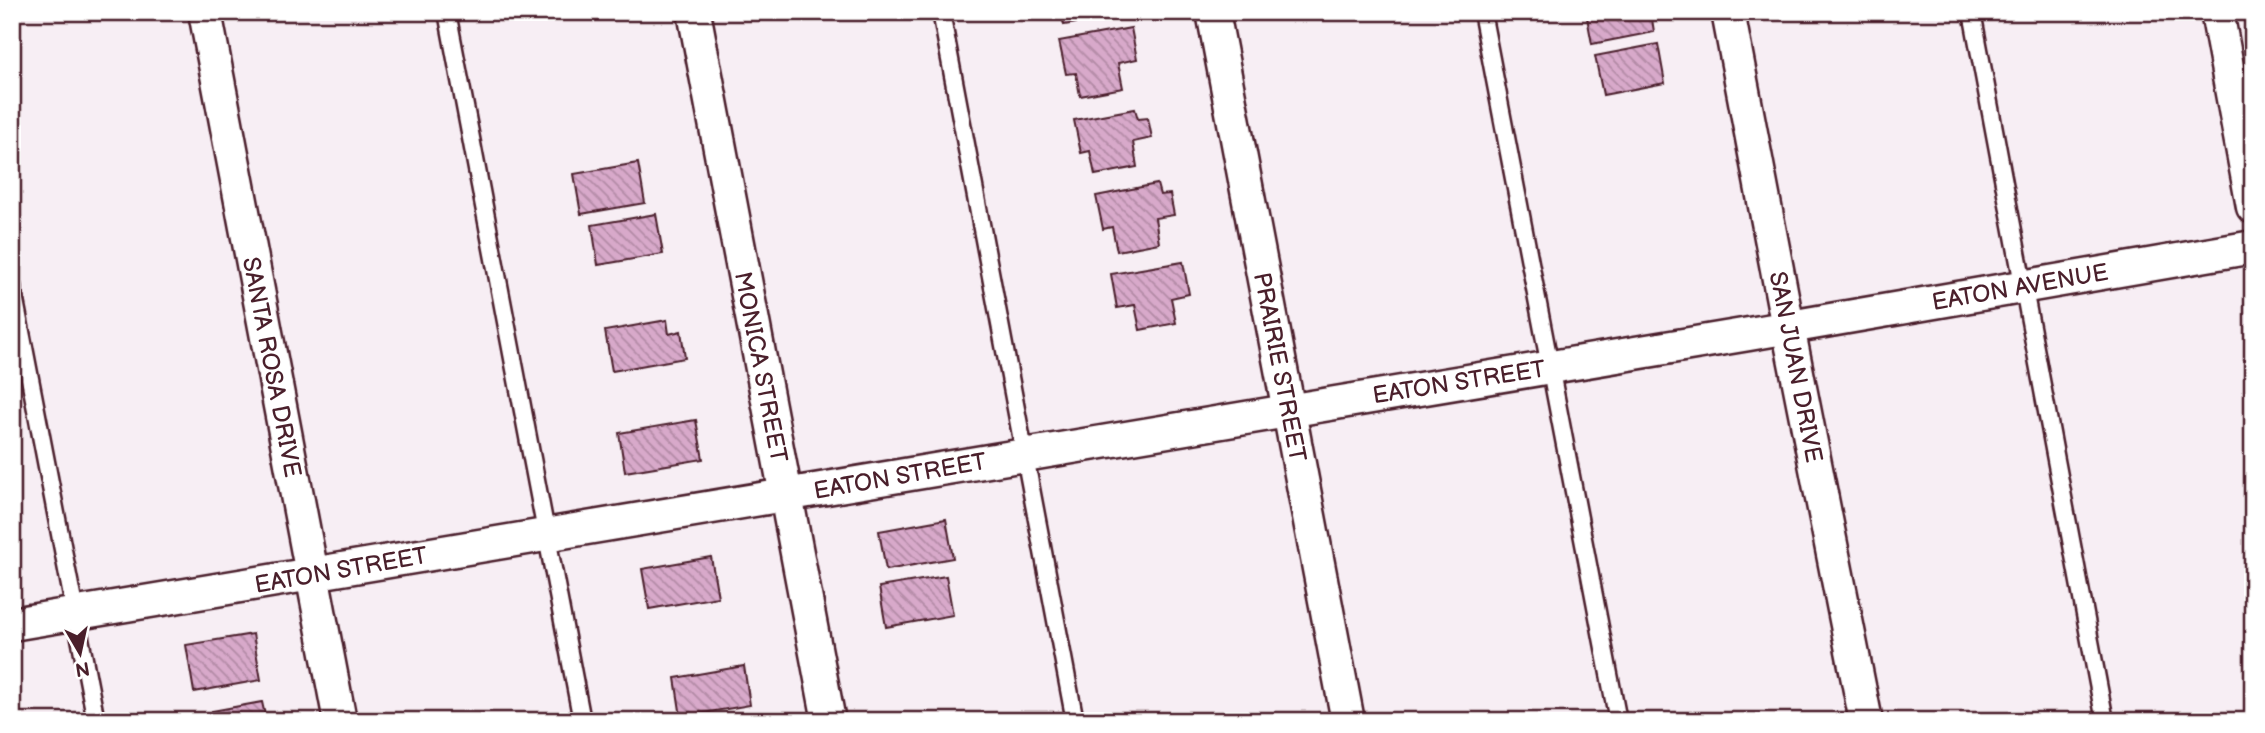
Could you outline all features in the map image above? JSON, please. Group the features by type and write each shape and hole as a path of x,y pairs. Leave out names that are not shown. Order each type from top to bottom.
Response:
{"street":[{"name":"SANTA ROSA DRIVE","path":"205,12 340,721"},
{"name":"MONICA STREET","path":"694,12 829,721"},
{"name":"PRAIRIE STREET","path":"1213,12 1348,721"},
{"name":"SAN JUAN DRIVE","path":"1728,12 1866,721"},
{"path":"2217,12 2253,207"},
{"name":"EATON AVENUE","path":"1788,327 2253,247"},
{"name":"EATON STREET","path":"12,624 1788,327"}],"lane":[{"path":"447,12 582,721"},
{"path":"941,12 1075,721"},
{"path":"1482,12 1618,721"},
{"path":"1972,12 2105,721"},
{"path":"12,285 96,721"}],"building":[{"path":"781,12 815,12 782,18"},
{"path":"1061,12 1126,12 1127,14 1064,25"},
{"path":"1586,12 1651,12 1654,32 1592,44"},
{"path":"1131,28 1137,59 1118,63 1123,88 1080,96 1076,73 1066,74 1059,41"},
{"path":"1658,44 1665,83 1603,95 1595,56"},
{"path":"1135,109 1138,119 1148,118 1152,138 1133,142 1137,167 1095,175 1090,151 1081,153 1074,120"},
{"path":"638,163 645,203 581,214 574,174"},
{"path":"1157,184 1160,195 1170,194 1174,215 1155,218 1159,243 1117,251 1112,227 1103,229 1096,196"},
{"path":"656,214 663,254 598,265 592,225"},
{"path":"1183,262 1189,294 1171,298 1176,323 1140,330 1135,305 1117,308 1111,274"},
{"path":"667,320 669,334 681,331 685,358 612,371 605,331"},
{"path":"696,420 703,459 625,472 619,433"},
{"path":"946,519 953,558 886,570 879,531"},
{"path":"711,557 718,597 649,609 642,569"},
{"path":"946,576 953,615 886,627 879,587"},
{"path":"253,634 261,680 194,692 186,645"},
{"path":"744,666 750,705 681,717 675,678"},
{"path":"262,702 266,720 214,721 212,711"}]}
